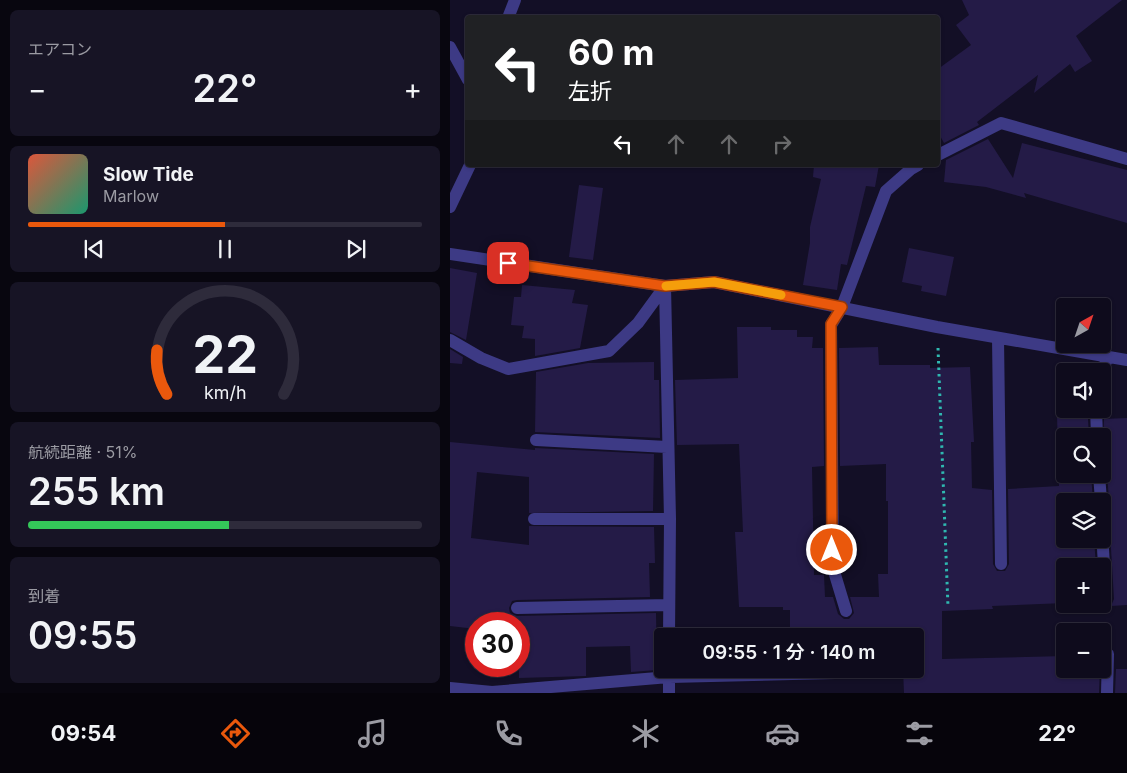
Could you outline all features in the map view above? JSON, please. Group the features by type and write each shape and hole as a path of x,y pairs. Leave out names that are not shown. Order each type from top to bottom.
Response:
{"street":[{"path":"509,15 515,0"},
{"path":"450,47 465,74"},
{"path":"940,154 1002,123 1127,159"},
{"path":"450,207 469,167"},
{"path":"846,611 832,568 831,324 842,307 886,191 914,167"},
{"path":"450,254 665,286 714,282 937,327 1127,360"},
{"path":"450,340 481,358 508,369 609,351 638,323 665,286"},
{"path":"665,286 670,519 669,628"},
{"path":"998,338 1001,564"},
{"path":"1105,363 1108,357"},
{"path":"536,440 667,447"},
{"path":"534,519 670,519"},
{"path":"517,608 669,604"},
{"path":"450,688 492,692 654,675"},
{"path":"669,678 669,693"},
{"path":"1107,678 1107,693"}],"path":[{"path":"937,327 948,607"}],"building":[{"path":"962,0 1122,0 1076,36 1092,61 1075,72 1070,64 1034,93 1038,75 977,122 979,125 944,143 940,136 940,68 971,45 956,25 969,15"},
{"path":"988,139 1013,178 1022,143 1127,170 1127,223 1024,193 1026,198 986,187 944,182 946,160"},
{"path":"814,167 879,167 875,187 866,186 847,265 841,264 837,290 803,285 810,243 810,227 821,179 813,177"},
{"path":"579,185 603,188 593,260 569,257"},
{"path":"909,248 954,257 946,296 921,291 922,286 902,282"},
{"path":"450,268 477,273 466,340 450,332"},
{"path":"522,285 575,290 572,303 588,305 580,348 535,356 535,339 522,338 524,326 511,325 514,297 521,297"},
{"path":"737,327 771,327 771,330 797,330 797,337 813,337 812,348 823,348 824,466 812,467 814,575 824,575 825,597 833,597 838,614 844,619 849,619 854,613 850,597 879,597 878,574 888,574 888,501 886,501 886,464 840,466 839,348 878,347 879,365 930,365 930,368 970,367 974,442 971,442 972,488 992,490 993,564 997,571 1005,571 1009,564 1008,489 1059,486 1059,483 1092,483 1092,493 1056,493 1056,548 1095,548 1095,558 1056,558 1056,603 992,606 993,609 942,611 942,659 1056,656 1056,678 1100,678 1099,693 904,693 903,678 924,678 924,628 790,628 790,610 783,610 783,607 739,607 735,532 743,532 739,444 677,445 675,380 738,378"},
{"path":"450,349 463,357 462,364 450,363"},
{"path":"654,362 654,380 659,380 660,438 535,432 536,372 588,363"},
{"path":"1057,418 1088,419 1089,428 1057,428"},
{"path":"1127,418 1127,605 1111,606 1114,599 1111,548 1111,493 1108,493 1108,483 1111,483 1111,428 1104,428 1104,419"},
{"path":"450,442 535,450 535,448 654,454 653,511 529,513 529,477 477,472 471,538 529,545 529,526 654,527 655,563 649,563 650,597 517,600 512,601 509,608 510,612 465,612 465,628 450,626"},
{"path":"656,613 654,670 631,672 630,646 586,647 586,676 519,678 530,677 530,616"},
{"path":"1116,669 1127,669 1127,693 1115,693"}],"slow traffic":[{"path":"666,286 714,282 781,295"}],"route":[{"path":"508,263 665,286 714,282 842,307 831,324 832,550"}]}
